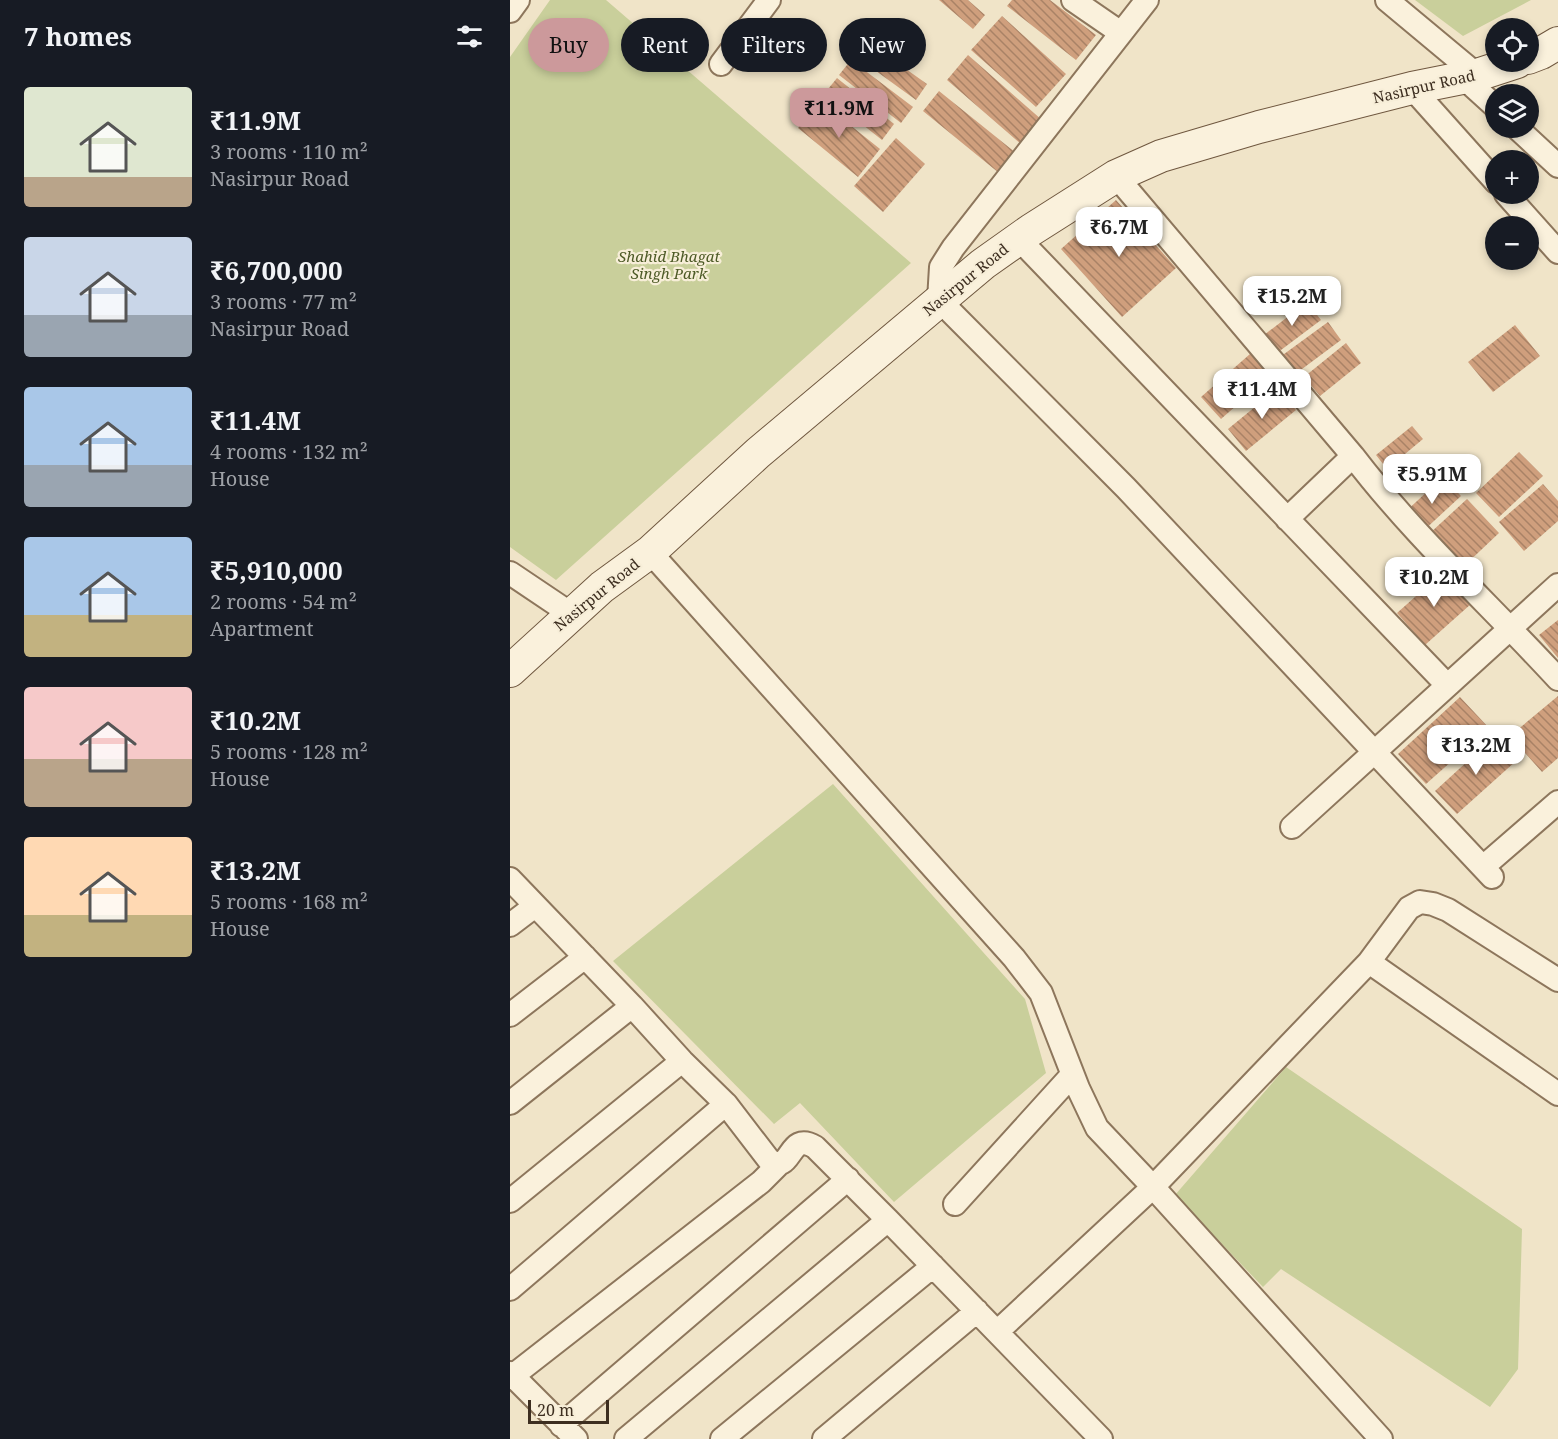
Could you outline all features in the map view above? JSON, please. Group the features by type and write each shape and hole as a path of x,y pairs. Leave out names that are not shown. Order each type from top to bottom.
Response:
{"street":[{"path":"510,11 518,0"},
{"path":"755,18 769,0"},
{"path":"1072,0 1121,33"},
{"path":"1147,0 953,248 941,267 939,300 1126,488 1487,872 1558,802"},
{"path":"1387,0 1471,77 1485,94"},
{"path":"1539,54 1558,43"},
{"name":"Nasirpur Road","path":"510,670 602,587 650,552 758,453 983,264 1019,238 1116,176 1161,156 1259,128 1412,88 1486,72"},
{"path":"1412,88 1485,170"},
{"path":"1528,138 1558,166"},
{"path":"1116,176 1353,456 1378,489 1454,572 1510,627 1558,679"},
{"path":"1515,204 1558,252"},
{"path":"1019,238 1447,685"},
{"path":"1287,519 1353,456"},
{"path":"650,552 1014,958 1041,993 1072,1075 1097,1128 1381,1439"},
{"path":"510,573 571,614"},
{"path":"1292,827 1558,585"},
{"path":"510,879 682,1061 726,1104 769,1160 779,1164"},
{"path":"997,1332 1153,1187 1369,962 1409,908 1420,902 1448,910 1558,980"},
{"path":"510,925 535,906"},
{"path":"510,1015 585,957"},
{"path":"1369,962 1558,1094"},
{"path":"510,1103 632,1006"},
{"path":"510,1201 682,1061"},
{"path":"955,1204 1072,1075"},
{"path":"510,1289 726,1104"},
{"path":"848,1179 569,1432 511,1375 761,1182 785,1161 796,1146 808,1143 848,1179 1101,1439"},
{"path":"626,1439 888,1220"},
{"path":"722,1439 933,1266"},
{"path":"825,1439 977,1311"}],"green space":[{"name":"Shahid Bhagat Singh Park","path":"550,0 606,0 627,18 621,18 621,72 689,72 911,263 556,580 510,547 510,57 528,31 528,72 609,72 609,18 537,18"},
{"path":"1415,0 1531,0 1497,18 1485,18 1485,24 1463,36"},
{"path":"833,784 1025,999 1046,1073 894,1202 800,1103 774,1124 613,961"},
{"path":"1286,1067 1522,1229 1518,1369 1490,1407 1281,1269 1263,1287 1175,1195"}],"building":[{"path":"939,0 968,0 985,15 973,29"},
{"path":"1012,0 1050,0 1096,35 1076,60 1007,6"},
{"path":"1002,16 1066,74 1036,107 971,50"},
{"path":"968,55 1042,120 1021,144 947,80"},
{"path":"841,72 867,72 913,107 901,123 839,75"},
{"path":"877,72 910,72 927,84 916,100"},
{"path":"837,78 894,124 882,140 824,94"},
{"path":"939,91 1016,153 999,173 923,111"},
{"path":"820,101 880,149 858,177 798,128"},
{"path":"896,138 925,164 883,212 854,186"},
{"path":"1116,200 1176,268 1122,317 1061,249"},
{"path":"1307,302 1321,320 1277,353 1264,335"},
{"path":"1328,322 1341,340 1294,375 1280,357"},
{"path":"1515,325 1540,356 1493,392 1468,362"},
{"path":"1346,343 1361,363 1320,396 1304,377"},
{"path":"1250,354 1270,376 1221,419 1201,397"},
{"path":"1278,388 1296,410 1246,451 1228,429"},
{"path":"1412,426 1423,439 1387,469 1376,455"},
{"path":"1519,452 1543,476 1499,517 1476,493"},
{"path":"1443,477 1461,496 1421,533 1403,514"},
{"path":"1543,484 1558,501 1558,521 1524,551 1499,522"},
{"path":"1467,499 1499,533 1462,568 1429,534"},
{"path":"1443,572 1471,604 1425,645 1397,613"},
{"path":"1558,620 1558,658 1539,635"},
{"path":"1558,696 1558,758 1542,772 1510,736"},
{"path":"1460,697 1489,728 1426,784 1398,754"},
{"path":"1494,737 1516,761 1457,814 1435,791"}]}
